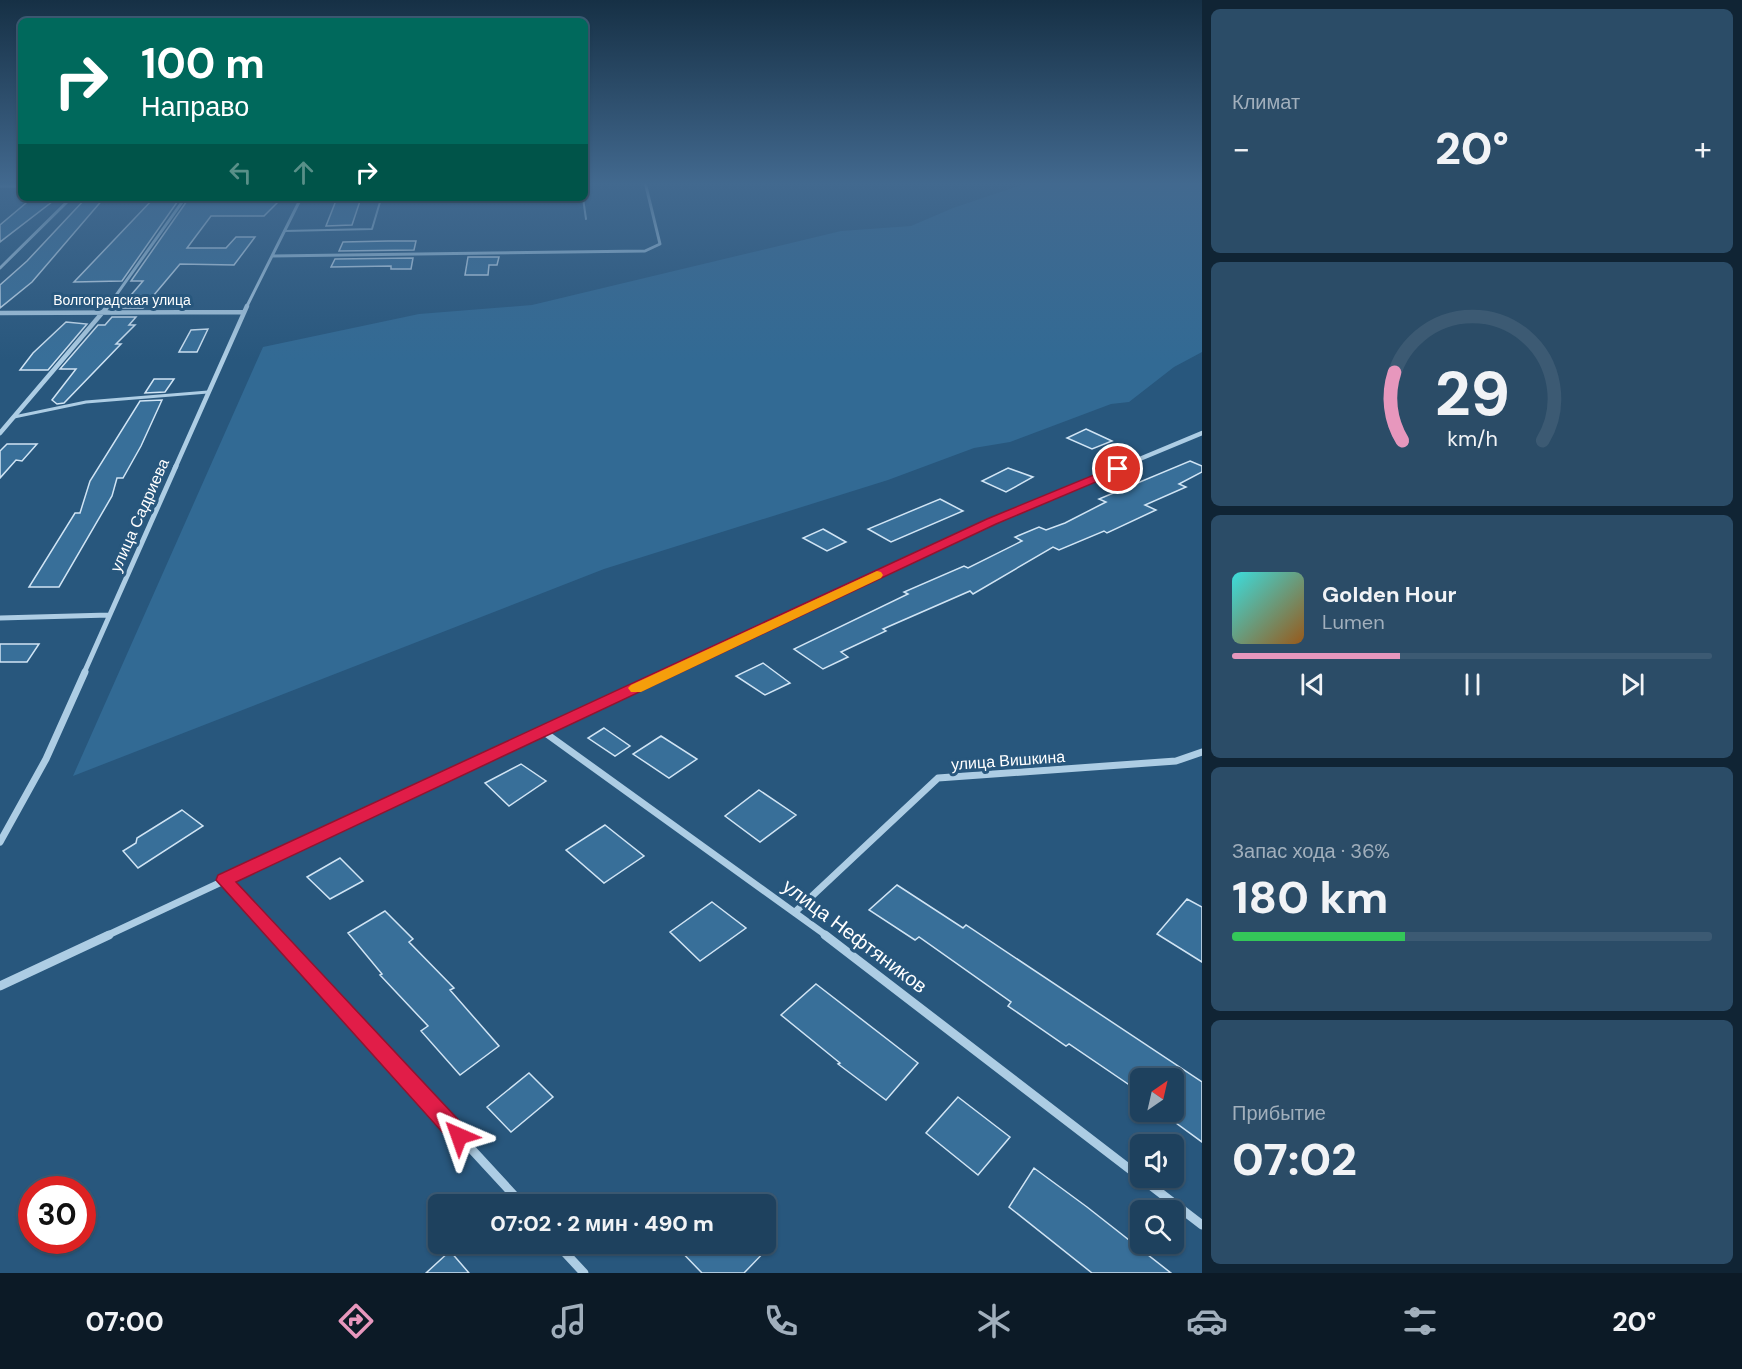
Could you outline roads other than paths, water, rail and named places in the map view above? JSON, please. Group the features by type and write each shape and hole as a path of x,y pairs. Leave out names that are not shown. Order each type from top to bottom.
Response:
{"street":[{"path":"0,268 27,241"},
{"path":"0,433 104,312 154,241"},
{"name":"улица Садриева","path":"0,842 46,759 244,312 279,241"},
{"path":"272,256 645,250 660,244 659,241"},
{"name":"Волгоградская улица","path":"0,313 244,312"},
{"path":"0,986 991,521 1202,433"},
{"path":"0,618 109,615"},
{"name":"улица Нефтяников","path":"544,732 795,912 1130,1169"},
{"name":"улица Вишкина","path":"795,912 938,778 1176,761 1202,752"},
{"path":"224,880 513,1194"},
{"name":"улица Нефтяников","path":"1154,1188 1202,1225"},
{"path":"566,1254 584,1273"}],"lane":[{"path":"14,417 62,404 208,392"}]}
